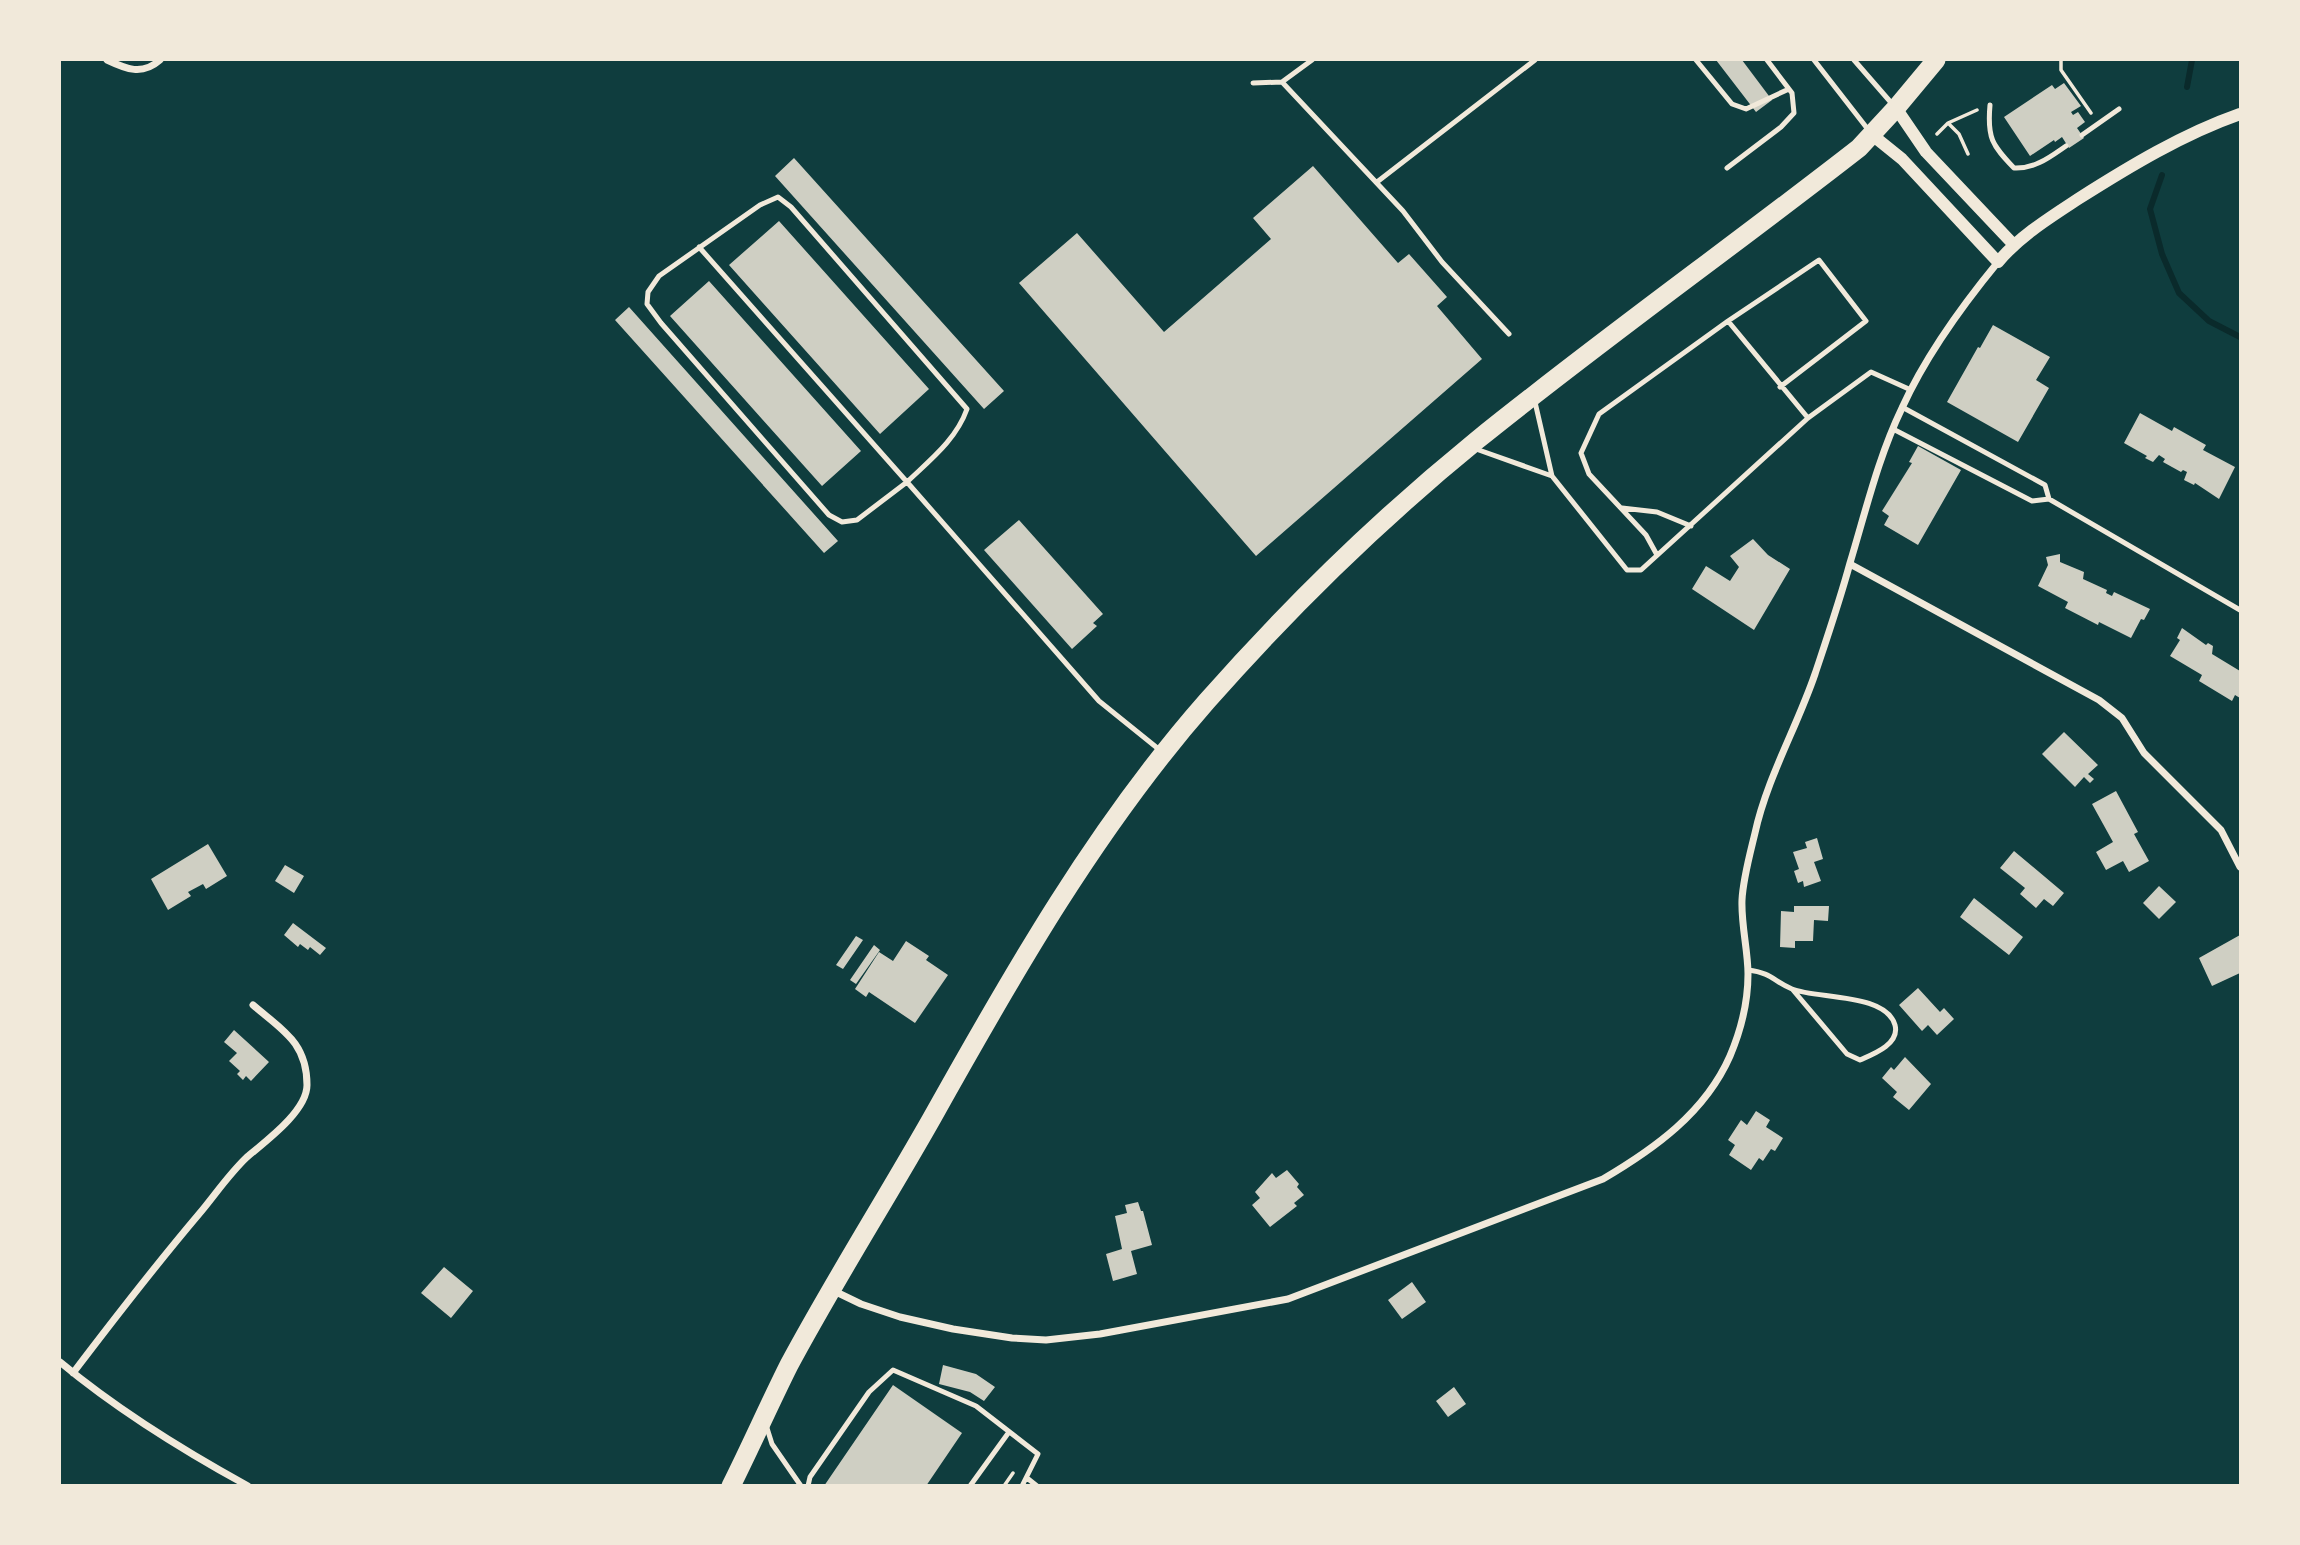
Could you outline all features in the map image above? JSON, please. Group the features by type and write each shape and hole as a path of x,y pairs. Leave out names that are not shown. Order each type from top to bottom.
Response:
{"highway":[{"path":"731,1486 789,1366 1018,968 1084,866 1164,752 1215,692 1349,553 1469,447 1533,396 1852,154 1896,108 1936,60"}],"street":[{"path":"107,60 131,71 152,66 160,60"},
{"path":"1896,108 1926,152 2013,244"},
{"path":"832,1290 861,1304 900,1317 962,1330 1046,1340 1100,1334 1288,1299 1603,1179 1644,1155 1677,1128 1702,1102 1729,1058 1745,1013 1748,970 1742,900 1755,830 1814,677 1850,564 1870,488 1902,407 1930,354 2013,244 2148,156 2241,114"},
{"path":"1871,134 1902,159 1998,262"},
{"path":"1850,564 2099,700 2122,718 2144,753 2221,830 2241,867"},
{"path":"73,1373 155,1266 235,1171 281,1128 298,1108 307,1088 304,1062 298,1044 253,1005"},
{"path":"60,1362 216,1468 248,1486"}],"lane":[{"path":"1253,83 1282,82 1312,60"},
{"path":"1377,182 1535,60"},
{"path":"1696,60 1732,104 1746,108 1789,89"},
{"path":"1727,168 1781,127 1794,113 1792,93 1767,60"},
{"path":"1814,60 1871,134"},
{"path":"1854,60 1896,108"},
{"path":"1282,82 1335,141 1360,163 1403,211 1441,262 1509,334"},
{"path":"1990,105 1988,130 1998,151 2014,168 2024,169 2039,164 2066,146"},
{"path":"2082,135 2119,109"},
{"path":"778,197 791,207 967,409 961,425 948,442 907,482 858,520 842,522 829,515 647,304 648,292 659,276 760,205 778,197"},
{"path":"699,247 1099,701 1130,728 1164,752"},
{"path":"1657,555 1647,535 1589,474 1581,453 1599,414 1818,260 1866,321 1780,387"},
{"path":"1728,321 1808,418"},
{"path":"1533,396 1552,476 1627,570 1641,570 1808,418 1871,373 1911,390"},
{"path":"1902,407 2045,485 2049,499"},
{"path":"1893,429 2032,502 2049,499 2241,610"},
{"path":"1469,447 1552,476"},
{"path":"1622,508 1657,512 1691,526"},
{"path":"1748,970 1765,972 1793,990 1847,1054 1860,1060 1881,1050 1893,1039 1896,1027 1890,1015 1873,1005 1793,990"},
{"path":"808,1486 810,1477 869,1392 893,1370 976,1406 1038,1454 1021,1486"},
{"path":"764,1418 772,1444 801,1486"},
{"path":"970,1486 1009,1432"},
{"path":"1027,1478 1037,1486"}],"path":[{"path":"2061,60 2061,70 2091,113"},
{"path":"1937,134 1948,123 1980,109"},
{"path":"1948,123 1959,134 1968,155"}],"building":[{"path":"1716,60 1742,60 1772,100 1756,112"},
{"path":"2064,83 2081,106 2071,112 2073,115 2078,112 2085,122 2077,128 2084,138 2069,148 2062,137 2030,156 2004,117 2052,85 2055,89"},
{"path":"794,158 1004,391 984,409 775,176"},
{"path":"1313,166 1398,263 1409,254 1447,297 1437,306 1482,359 1256,556 1019,283 1077,233 1164,332 1271,239 1253,218"},
{"path":"779,221 929,389 880,434 729,265"},
{"path":"709,281 861,451 822,486 670,316"},
{"path":"629,307 838,541 824,553 615,320"},
{"path":"1993,325 2050,357 2036,380 2049,388 2018,442 1947,402"},
{"path":"2140,413 2172,431 2174,427 2206,445 2203,450 2235,467 2219,499 2195,483 2194,485 2184,480 2187,472 2181,472 2163,462 2165,459 2159,455 2153,462 2124,443"},
{"path":"1918,446 1961,470 1918,545 1884,525 1889,516 1882,511 1912,463 1909,462"},
{"path":"1019,520 1103,614 1093,623 1097,626 1072,649 984,550"},
{"path":"1753,539 1768,555 1790,569 1754,630 1692,589 1706,566 1730,581 1739,567 1730,556"},
{"path":"2060,554 2060,562 2084,572 2083,579 2107,590 2106,593 2112,596 2114,592 2150,609 2131,638 2065,608 2068,602 2038,586 2048,565 2046,557"},
{"path":"2182,628 2206,645 2208,643 2213,646 2212,654 2240,671 2240,698 2235,695 2232,701 2199,681 2202,675 2170,656 2180,640 2177,638"},
{"path":"2064,732 2098,765 2088,774 2094,779 2090,783 2084,777 2075,787 2042,754"},
{"path":"2116,791 2138,832 2134,834 2149,861 2129,872 2123,861 2106,870 2096,852 2113,842 2092,804"},
{"path":"1817,838 1823,859 1814,862 1821,881 1804,887 1803,881 1798,883 1794,871 1799,869 1793,852 1807,848 1805,842"},
{"path":"208,844 227,876 206,889 203,884 188,892 191,896 168,910 151,879"},
{"path":"2014,851 2064,893 2053,906 2044,899 2036,908 2020,894 2025,888 2000,868"},
{"path":"285,865 304,876 294,893 275,881"},
{"path":"2159,886 2176,902 2159,919 2143,903"},
{"path":"1974,898 2023,937 2009,955 1960,917"},
{"path":"1794,906 1829,906 1828,921 1814,920 1813,941 1795,941 1795,948 1780,947 1781,911 1794,912"},
{"path":"293,923 326,948 320,955 310,947 308,950 300,944 298,947 284,935"},
{"path":"2240,935 2240,973 2212,986 2199,958"},
{"path":"856,936 863,940 843,969 836,965"},
{"path":"906,941 929,956 926,960 948,975 915,1023 869,992 866,997 855,989 879,952 893,961"},
{"path":"874,945 880,950 856,984 850,980"},
{"path":"1918,988 1940,1012 1944,1008 1954,1019 1937,1035 1928,1025 1922,1031 1899,1005"},
{"path":"234,1030 269,1062 251,1081 246,1076 243,1080 237,1074 240,1071 229,1061 237,1053 224,1042"},
{"path":"1905,1057 1931,1084 1909,1110 1893,1097 1897,1092 1882,1078 1891,1067 1894,1070"},
{"path":"1756,1111 1770,1120 1766,1127 1783,1138 1775,1151 1771,1149 1763,1161 1759,1158 1751,1170 1729,1155 1735,1145 1728,1140 1741,1120 1747,1125"},
{"path":"1287,1170 1304,1195 1294,1203 1297,1206 1270,1227 1252,1205 1260,1198 1255,1192 1272,1173 1276,1178"},
{"path":"1138,1202 1152,1245 1131,1251 1137,1274 1113,1281 1106,1254 1122,1249 1115,1216 1127,1213 1125,1205"},
{"path":"444,1267 473,1291 451,1318 421,1293"},
{"path":"1412,1282 1426,1302 1402,1319 1388,1300"},
{"path":"943,1365 976,1374 995,1387 984,1401 970,1392 939,1384"},
{"path":"893,1385 962,1433 926,1486 824,1486"},
{"path":"1454,1387 1466,1404 1448,1417 1436,1401"}],"waterway":[{"path":"2187,87 2192,60"},
{"path":"2162,175 2150,209 2162,254 2179,293 2209,321 2240,337"}]}
